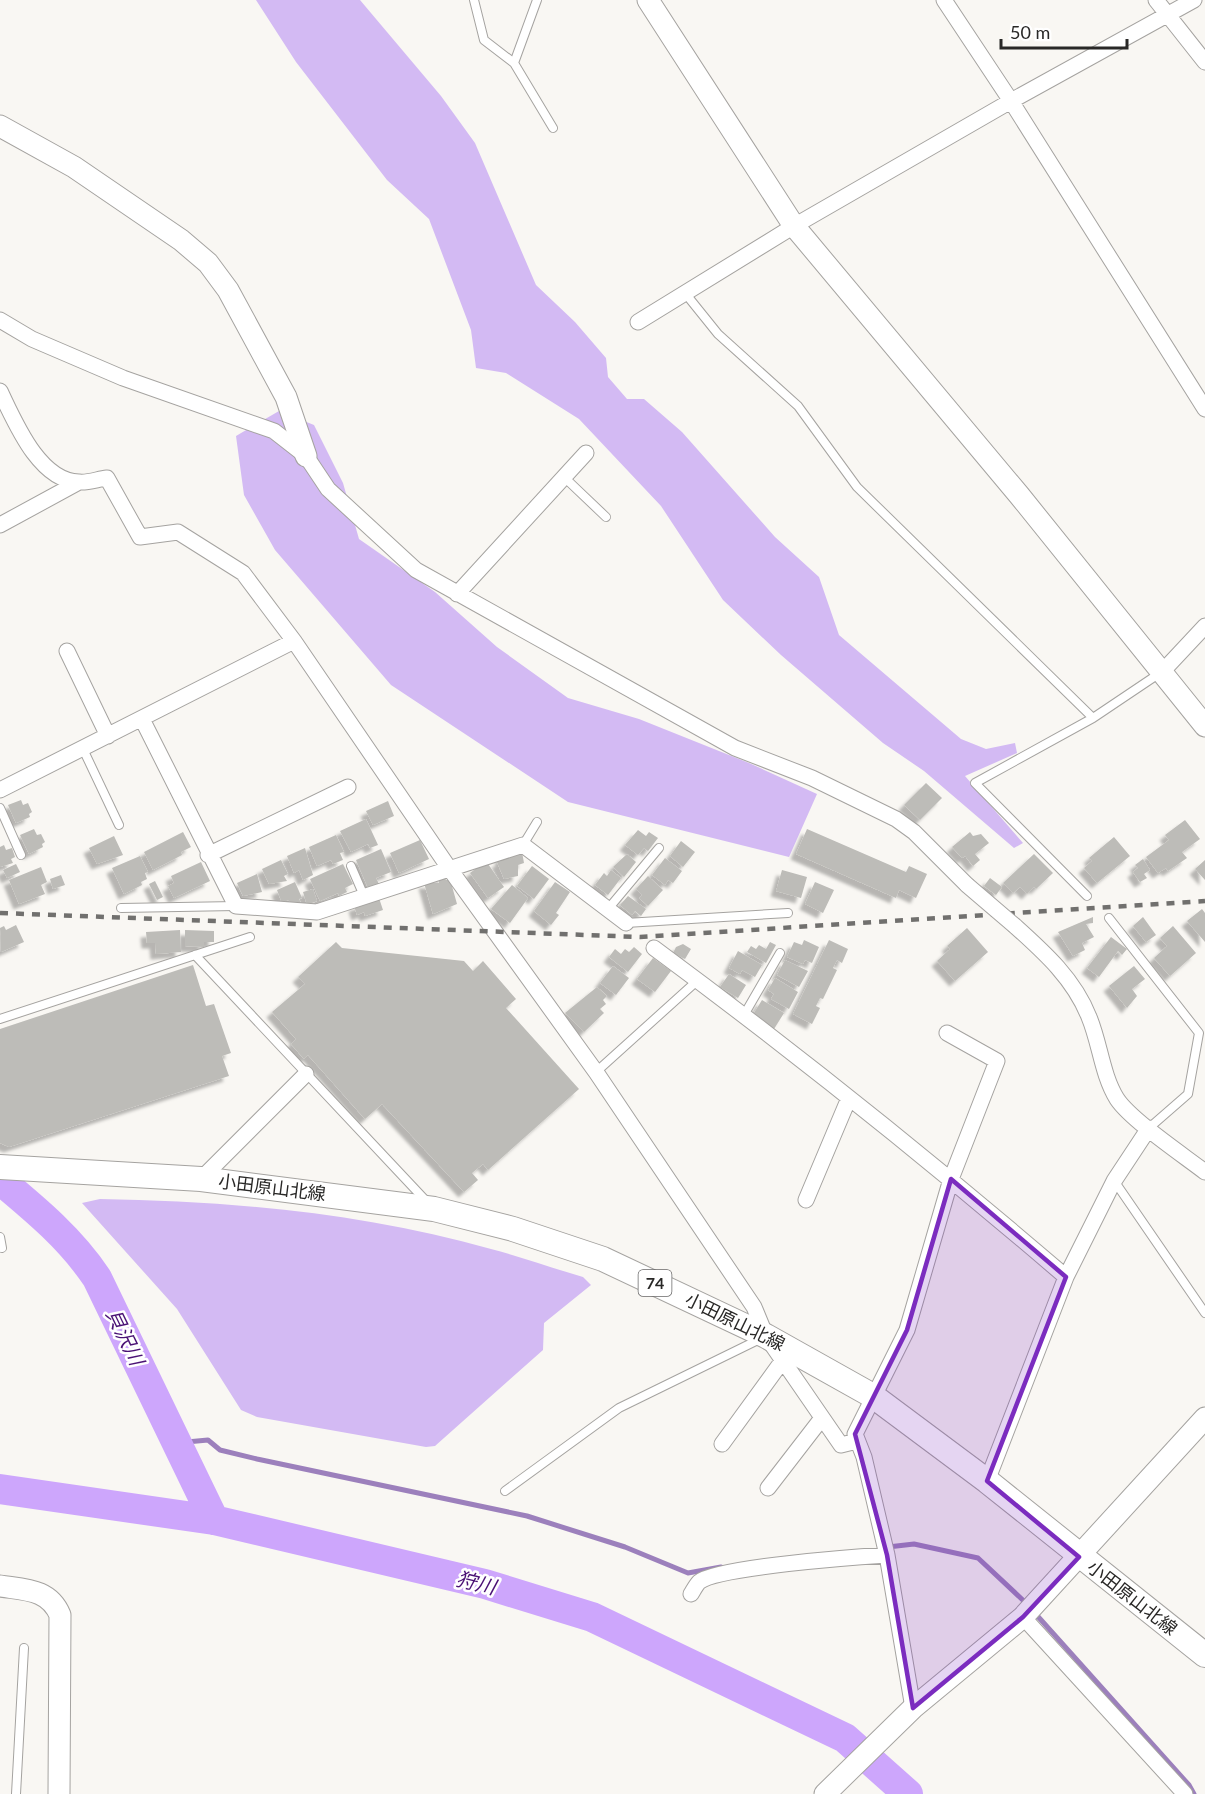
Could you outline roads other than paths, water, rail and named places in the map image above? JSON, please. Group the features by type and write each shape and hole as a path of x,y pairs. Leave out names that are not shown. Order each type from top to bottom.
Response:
{"main road":[{"name":"小田原山北線","path":"1,1166 201,1179 434,1209 513,1229 603,1259 766,1336 873,1396 987,1481 1079,1557 1205,1655"}],"street":[{"path":"648,0 794,226 1205,726"},
{"path":"944,0 1011,100 1205,409"},
{"path":"1156,0 1205,62"},
{"path":"638,322 794,226 1011,100 1194,0"},
{"path":"0,126 74,167 181,240 208,263 228,290 286,397 306,456 328,489 373,533 416,570 735,748 812,778 896,819 967,885 1047,954 1071,983 1089,1017 1118,1100 1149,1128 1205,1172"},
{"path":"0,320 32,339 123,378 274,431 306,456"},
{"path":"0,391 35,455 59,477 79,482"},
{"path":"457,594 586,453"},
{"path":"0,525 79,482 107,478 140,537 178,532 243,573 294,641 449,868 596,1072 754,1307 766,1336 841,1445 857,1441"},
{"path":"1162,672 1205,626"},
{"path":"0,790 294,641"},
{"path":"67,651 108,736"},
{"path":"142,719 208,855 236,906 317,912 523,845 626,923"},
{"path":"208,855 348,787"},
{"path":"654,948 744,1015 951,1179 1066,1277"},
{"path":"913,1708 887,1554 864,1457 855,1434 907,1330 951,1179 997,1060 947,1034"},
{"path":"201,1179 306,1074"},
{"path":"806,1200 849,1098"},
{"path":"987,1481 1066,1277 1114,1181 1149,1128"},
{"path":"722,1444 783,1360"},
{"path":"768,1488 822,1418"},
{"path":"825,1794 913,1708 1023,1617 1205,1418"},
{"path":"691,1594 699,1582 720,1574 887,1554"},
{"path":"0,1586 44,1594 52,1600 60,1615 59,1794"},
{"path":"1023,1617 1185,1794"}],"lane":[{"path":"474,0 484,40 514,63 553,128"},
{"path":"514,63 537,0"},
{"path":"684,292 718,334 798,406 857,487 1093,718"},
{"path":"564,477 606,517"},
{"path":"1087,896 975,783 1093,718 1162,672"},
{"path":"83,749 119,825"},
{"path":"0,808 21,855"},
{"path":"523,845 537,822"},
{"path":"608,909 659,849"},
{"path":"351,866 364,896"},
{"path":"121,908 236,906"},
{"path":"626,923 788,913"},
{"path":"1109,918 1199,1033 1201,1041 1188,1094 1149,1128"},
{"path":"0,1019 249,937"},
{"path":"744,1015 780,953"},
{"path":"195,955 434,1209"},
{"path":"596,1072 698,980"},
{"path":"1114,1181 1205,1313"},
{"path":"0,1237 2,1248"},
{"path":"505,1491 619,1408 766,1336"},
{"path":"16,1794 24,1648"}],"waterway":[{"name":"貝沢川","path":"0,1180 40,1214 76,1250 97,1278 214,1520"},
{"path":"176,1443 208,1440 220,1450 257,1459 527,1516 625,1547 688,1573 721,1567"},
{"name":"狩川","path":"0,1489 214,1520 485,1584 592,1617 845,1738 908,1794"},
{"path":"888,1547 914,1544 978,1558 1027,1604"},
{"path":"1033,1611 1189,1785 1194,1794"}],"railway":[{"path":"0,913 640,937 1205,901"}]}
